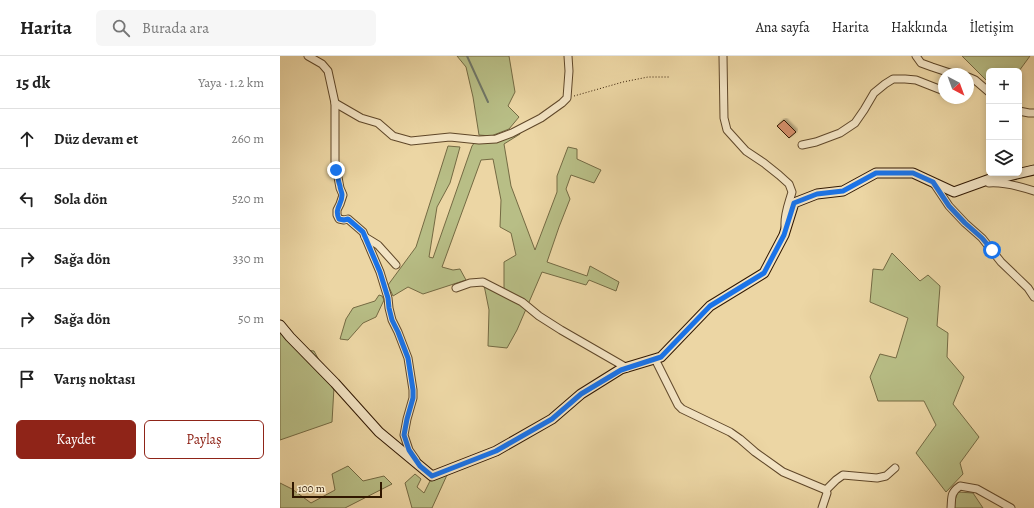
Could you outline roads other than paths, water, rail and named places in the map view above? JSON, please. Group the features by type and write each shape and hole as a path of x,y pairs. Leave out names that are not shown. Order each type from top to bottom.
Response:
{"street":[{"path":"308,56 322,64 328,71 335,103 335,161 340,188 343,195 337,210 337,215 339,219 348,219 353,222 363,232 380,272 388,298 392,320 408,358 413,398 404,435 409,450 420,466"},
{"path":"335,103 361,118 378,123 393,136 411,141 450,137 479,140 496,139 512,133 541,118 568,98 568,56"},
{"path":"723,56 724,118 727,130 746,152 764,163 789,184 792,192 784,220 785,230"},
{"path":"916,56 921,63 938,69"},
{"path":"802,145 816,142 840,133 855,123 874,93 885,84 893,80 916,80 938,89"},
{"path":"974,80 986,89"},
{"path":"1022,112 1034,113"},
{"path":"280,325 335,382 379,432 432,476 496,451 552,419 581,394 621,370 661,357 710,306 764,273 784,235 794,203 817,194 843,191 876,173 913,173 954,192 990,179 1004,178 1034,170"},
{"path":"933,182 949,206 982,238 1001,262 1028,288 1034,298"},
{"path":"978,183 998,182 1019,186 1034,191"},
{"path":"365,237 378,245 396,265"},
{"path":"456,288 470,283 483,282 522,302 539,316 561,330 627,368"},
{"path":"655,359 678,405 682,409 730,432 783,472 826,490"},
{"path":"826,490 843,475 877,478 886,476 895,468"},
{"path":"951,508 954,490 960,486 977,489 1011,508"},
{"path":"822,508 828,493 826,490"}],"waterway":[{"path":"467,56 488,102"}]}
